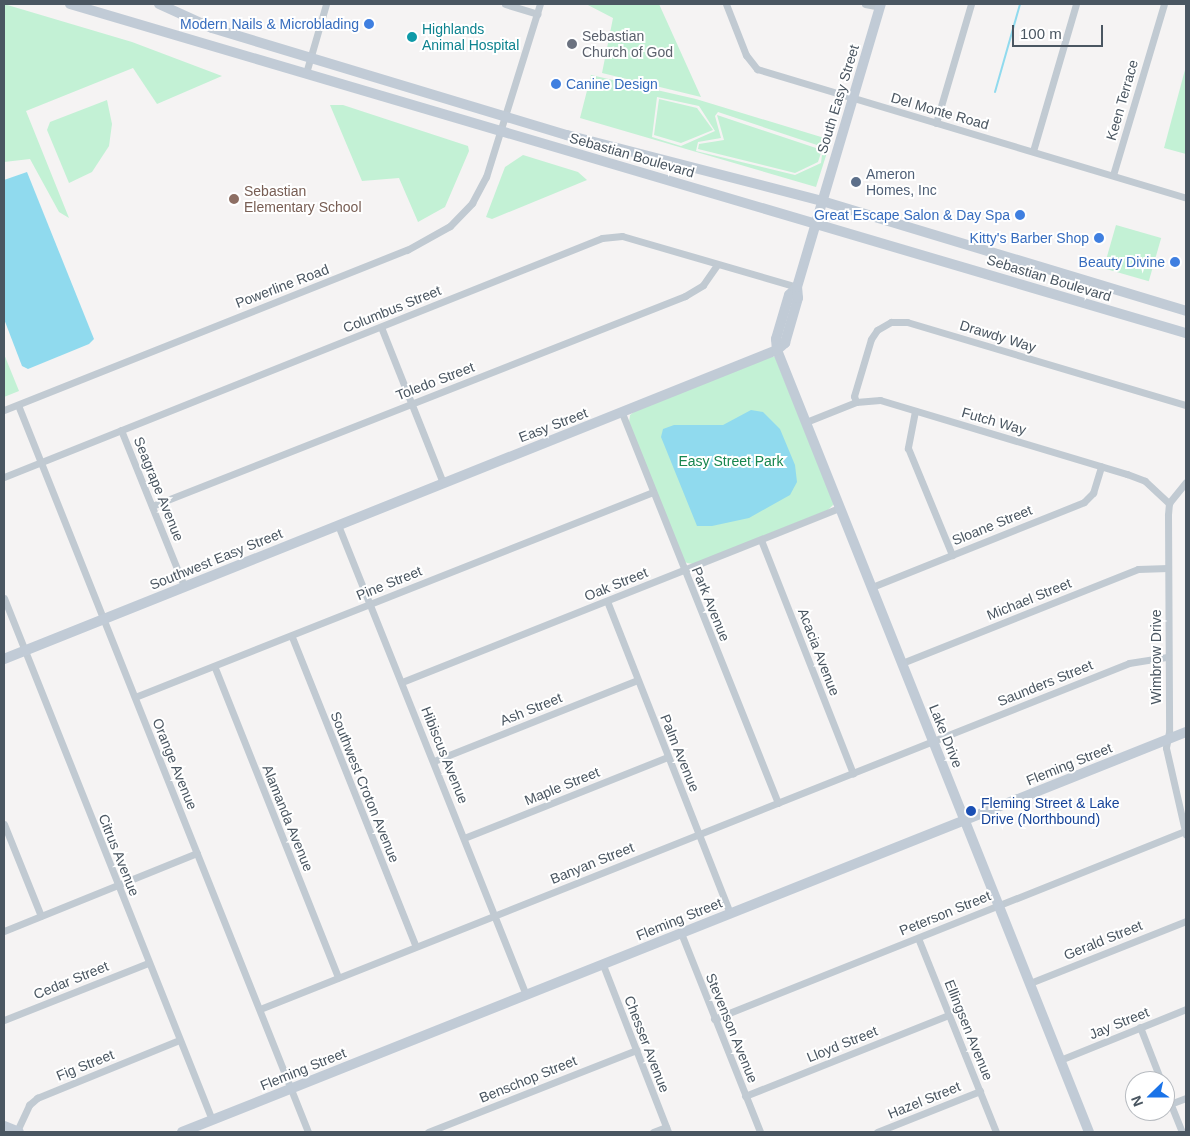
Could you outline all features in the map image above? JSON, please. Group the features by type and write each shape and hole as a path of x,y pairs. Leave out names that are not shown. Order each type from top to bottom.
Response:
{"street":[{"name":"Sebastian Boulevard","path":"70,4 816,223 1186,334"},
{"name":"Sebastian Boulevard","path":"159,4 212,28 310,58 506,116 822,201 1186,311"},
{"path":"306,73 326,4"},
{"path":"505,4 537,14"},
{"name":"Powerline Road","path":"4,410 431,239 450,226 472,203 486,177 502,131 540,4"},
{"name":"Del Monte Road","path":"726,4 746,55 757,69 1186,198"},
{"path":"865,4 880,6"},
{"path":"936,123 971,4"},
{"path":"1033,151 1076,4"},
{"name":"Keen Terrace","path":"1113,175 1164,4"},
{"name":"South Easy Street","path":"822,201 880,6"},
{"path":"777,350 785,343 798,298 797,288 822,201"},
{"name":"Columbus Street","path":"4,477 602,238 622,236 797,288"},
{"name":"Toledo Street","path":"152,506 685,296 703,285 716,265"},
{"name":"Drawdy Way","path":"856,402 854,396 870,339 877,330 891,322 907,322 1186,405"},
{"path":"381,327 443,483"},
{"name":"Easy Street","path":"338,525 777,350"},
{"name":"Lake Drive","path":"777,350 1089,1132"},
{"name":"Futch Way","path":"806,422 856,402 880,400 1145,481 1169,503"},
{"name":"Orange Avenue","path":"18,405 308,1132"},
{"path":"915,411 908,448 952,555"},
{"name":"Park Avenue","path":"622,413 778,803"},
{"name":"Seagrape Avenue","path":"121,430 184,586"},
{"name":"Sloane Street","path":"872,587 1084,502 1093,493 1101,466"},
{"path":"1169,503 1186,482"},
{"name":"Pine Street","path":"135,697 216,668 653,492"},
{"name":"Wimbrow Drive","path":"1169,503 1166,748 1186,833"},
{"name":"Oak Street","path":"402,682 840,508"},
{"name":"Southwest Easy Street","path":"104,619 338,525"},
{"name":"Hibiscus Avenue","path":"338,525 526,995"},
{"name":"Acacia Avenue","path":"761,540 853,774"},
{"name":"Michael Street","path":"902,663 1138,569 1168,568"},
{"name":"Citrus Avenue","path":"4,598 212,1120"},
{"name":"Palm Avenue","path":"607,601 730,914"},
{"path":"4,659 104,619"},
{"name":"Southwest Croton Avenue","path":"292,637 415,946"},
{"name":"Saunders Street","path":"933,741 1129,663 1168,657"},
{"name":"Alamanda Avenue","path":"216,668 338,977"},
{"name":"Ash Street","path":"434,761 638,680"},
{"name":"Fleming Street","path":"182,1132 1186,732"},
{"name":"Banyan Street","path":"260,1009 933,741"},
{"name":"Maple Street","path":"464,838 668,757"},
{"path":"4,824 41,916"},
{"name":"Peterson Street","path":"714,1019 999,905 1186,833"},
{"path":"4,930 197,853"},
{"name":"Gerald Street","path":"1030,983 1186,920"},
{"name":"Stevenson Avenue","path":"681,933 760,1132"},
{"name":"Ellingsen Avenue","path":"918,938 996,1132"},
{"name":"Cedar Street","path":"4,1020 148,963"},
{"name":"Chesser Avenue","path":"603,965 667,1130"},
{"name":"Jay Street","path":"1060,1060 1186,1009"},
{"name":"Lloyd Street","path":"745,1096 949,1015"},
{"path":"1140,1028 1157,1071"},
{"name":"Fig Street","path":"18,1132 29,1105 37,1098 179,1040"},
{"name":"Benschop Street","path":"428,1132 636,1050"},
{"name":"Hazel Street","path":"877,1132 980,1091"},
{"path":"1175,1116 1182,1132"},
{"path":"4,1126 18,1132"},
{"path":"653,1132 667,1130"}],"green space":[{"path":"4,4 132,42 222,76 157,104 133,68 26,111 69,218 59,212 30,159 4,162"},
{"path":"586,4 659,4 701,97 602,73 613,18"},
{"path":"1186,66 1186,154 1164,148"},
{"path":"591,75 696,99 831,140 816,187 580,118","holes":["657,97 699,106 715,131 681,146 652,137","718,112 823,147 821,163 795,175 696,151 698,142 721,138 715,116"]},
{"path":"659,99 697,108 713,130 681,143 654,135"},
{"path":"107,100 112,124 109,146 92,172 69,183 47,130 50,122"},
{"path":"330,105 343,105 468,146 469,151 445,207 418,222 399,178 362,181"},
{"path":"717,115 822,150 818,162 795,173 698,149 699,144 724,140"},
{"path":"523,155 578,172 587,180 492,219 486,217 505,167"},
{"path":"1116,225 1161,238 1149,281 1104,268"},
{"path":"4,354 19,391 4,397"},
{"name":"Easy Street Park","path":"770,357 775,357 834,504 828,510 693,564 687,563 682,560 629,423 630,415 635,411"}],"water":[{"path":"27,172 94,339 89,344 28,369 22,366 4,319 4,180"},
{"path":"751,410 763,412 780,429 795,465 797,482 790,495 749,518 712,526 697,526 661,437 663,429 674,425 723,425"}],"waterway":[{"path":"995,92 1020,4"}],"place":[{"name":"Modern Nails & Microblading","path":"369,24"},
{"name":"Highlands Animal Hospital","path":"412,37"},
{"name":"Sebastian Church of God","path":"572,44"},
{"name":"Canine Design","path":"556,84"},
{"name":"Ameron Homes, Inc","path":"856,182"},
{"name":"Sebastian Elementary School","path":"234,199"},
{"name":"Great Escape Salon & Day Spa","path":"1020,215"},
{"name":"Kitty's Barber Shop","path":"1099,238"},
{"name":"Beauty Divine","path":"1175,262"},
{"name":"Fleming Street & Lake Drive (Northbound)","path":"971,811"}]}
